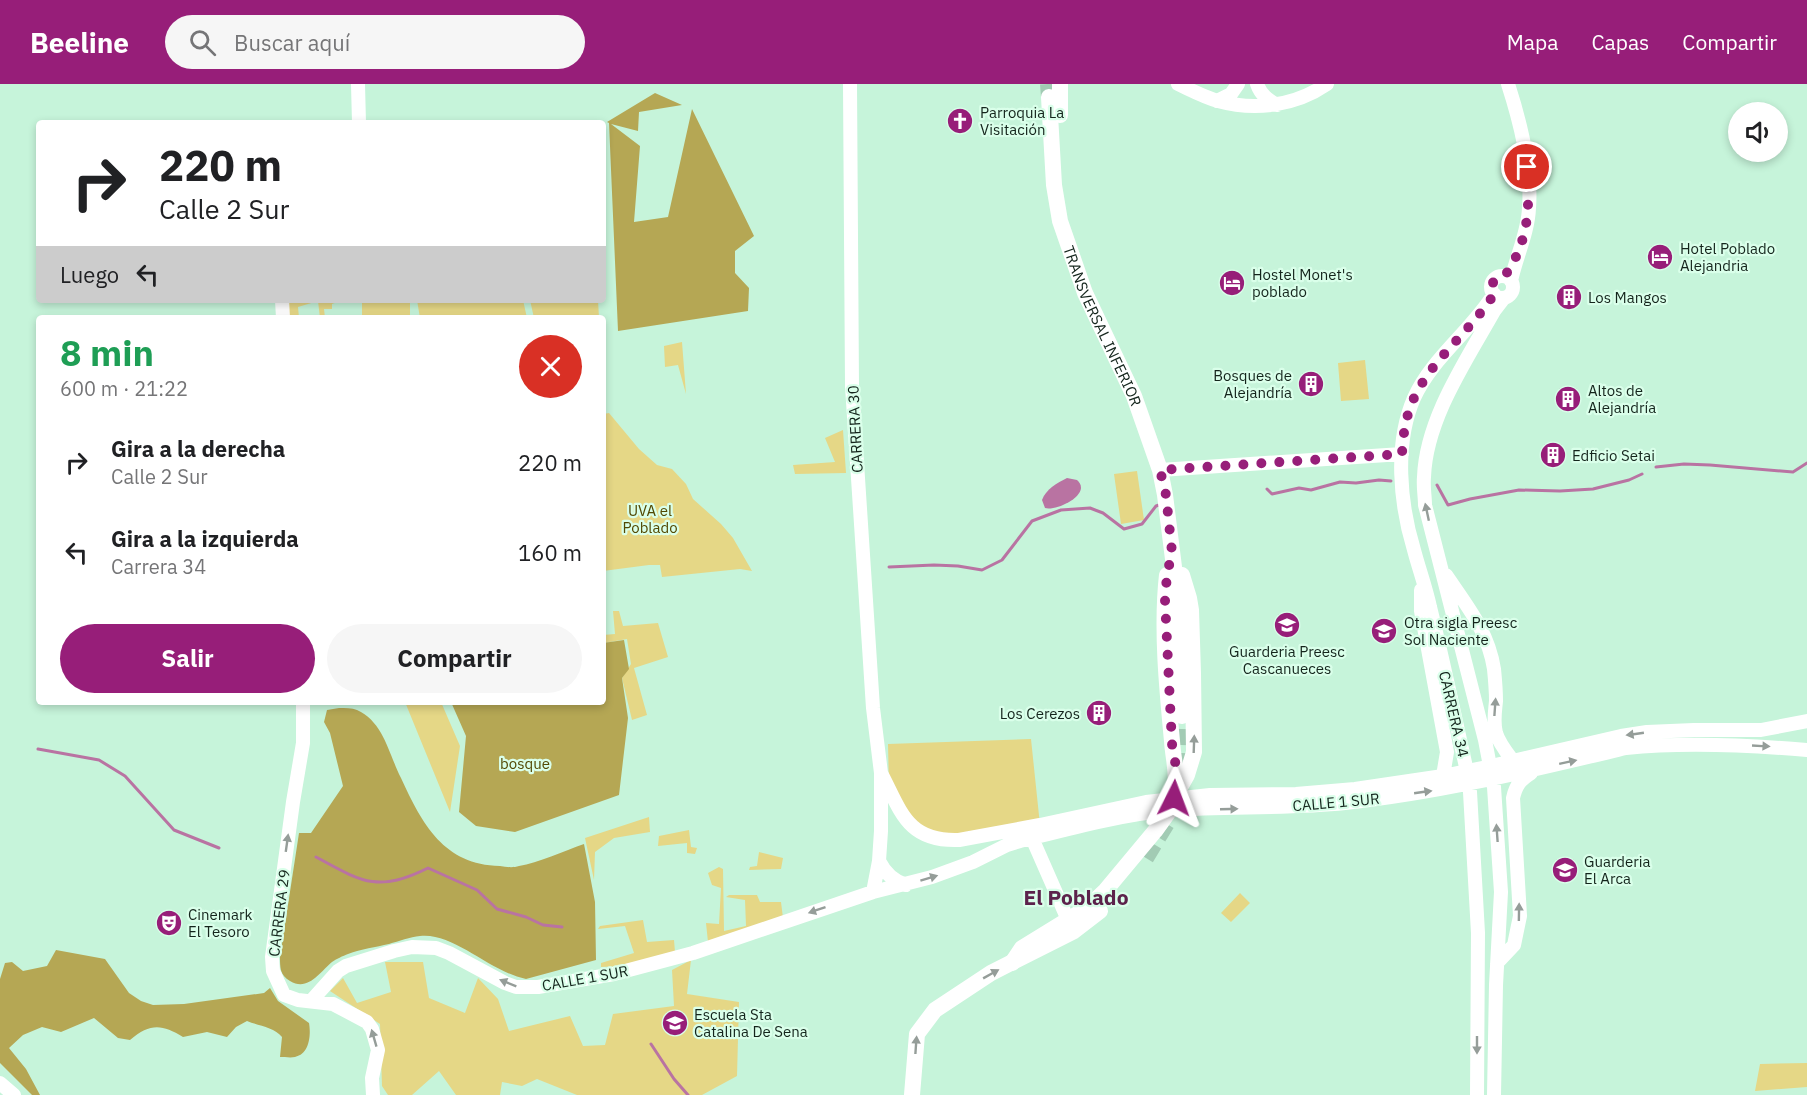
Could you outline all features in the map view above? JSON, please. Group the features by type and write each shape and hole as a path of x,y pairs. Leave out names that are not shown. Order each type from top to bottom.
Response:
{"main road":[{"name":"TRANSVERSAL INFERIOR","path":"1055,91 1055,200 1068,247 1085,293 1149,433 1166,495 1178,614 1182,716"},
{"name":"TRANSVERSAL INFERIOR","path":"1172,552 1165,600 1172,744 1177,773 1172,804"},
{"path":"1012,963 1022,948 1087,908 1105,891 1155,831 1187,775 1194,752 1192,631 1189,598 1184,577 1172,552"},
{"path":"912,1095 917,1034 935,1010 991,973 1074,931 1114,897 1146,858"}],"street":[{"path":"358,84 359,120"},
{"name":"CARRERA 30","path":"850,84 852,386 873,708 881,773 881,831"},
{"path":"1178,84 1217,101 1248,106 1277,105 1306,95 1327,84"},
{"path":"1217,101 1232,94 1238,84"},
{"path":"1257,84 1265,98 1277,105"},
{"path":"1499,296 1492,284 1497,278 1508,279 1516,261 1529,210 1529,191 1522,139 1508,84"},
{"name":"CARRERA 34","path":"1477,1095 1478,933 1470,792 1430,605 1413,549 1402,493 1402,454 1405,426 1420,386 1443,355 1499,296"},
{"name":"CARRERA 34","path":"1494,1095 1497,963 1502,892 1494,787 1485,740 1425,505 1424,477 1428,446 1440,411 1494,310 1499,296"},
{"path":"1160,470 1402,454"},
{"path":"1441,569 1485,635 1494,668 1496,730 1500,742 1513,761"},
{"path":"1421,573 1421,611 1447,752 1443,776"},
{"name":"CARRERA 29","path":"303,705 303,743 275,929 273,970 284,995 298,1000 312,1000 338,1006 367,1022 372,1029 378,1050 372,1078 373,1095"},
{"name":"CALLE 1 SUR","path":"312,1000 338,971 346,966 412,947 436,948 457,956 516,987 538,987 614,974 693,953 873,892 906,885 956,869 1007,845 1210,795 1327,792 1443,776 1629,734 1694,730 1761,730 1807,721"},
{"path":"1447,752 1470,757 1496,730"},
{"name":"CALLE 1 SUR","path":"907,823 927,835 948,841 970,839 1126,806 1172,804 1308,806 1346,803 1451,788 1626,748 1698,744 1807,750"},
{"path":"1497,963 1514,945 1520,916 1513,798 1519,782 1536,770"},
{"name":"CARRERA 30","path":"881,773 907,823"},
{"path":"873,892 879,861 881,831 891,824 907,823"},
{"path":"1032,838 1068,920"},
{"path":"948,841 957,853 956,869"},
{"path":"879,861 882,868 893,879 906,885"},
{"path":"0,1083 14,1095"}],"green space":[{"path":"655,93 682,105 639,112 638,131 611,124 640,146 634,222 668,217 692,109 754,236 735,251 735,273 749,288 748,311 618,331 609,123 607,122"},
{"path":"287,303 311,303 298,307 299,315 289,315"},
{"path":"318,303 335,303 332,304 332,309 324,309 325,315 320,315"},
{"path":"362,303 410,303 410,315 362,315"},
{"path":"418,303 524,303 526,315 420,315"},
{"path":"531,303 598,303 599,315 533,315"},
{"path":"682,342 686,394 678,365 665,367 664,346"},
{"path":"1365,360 1369,399 1341,401 1338,363"},
{"name":"UVA el Poblado","path":"609,413 639,449 657,465 672,469 686,484 693,499 733,538 752,571 740,569 662,577 660,565 606,571 606,414"},
{"path":"843,430 846,473 795,474 793,465 835,462 825,438"},
{"path":"1137,471 1144,520 1121,524 1114,474"},
{"path":"613,611 619,611 623,626 658,623 668,657 634,668 647,715 632,720 622,678 631,664 627,639 606,643 606,635 615,634"},
{"name":"bosque","path":"624,640 629,669 622,678 628,718 619,795 515,832 476,826 459,812 466,736 452,705 606,705 606,643"},
{"path":"406,705 442,705 460,746 450,812"},
{"path":"339,708 357,710 374,722 385,740 417,811 437,839 464,858 481,864 514,867 543,860 584,844 595,902 596,960 526,979 499,969 446,940 433,936 420,936 346,955 332,962 313,979 302,984 296,984 284,976 280,957 299,833 311,833 343,786 330,733 324,722 327,710"},
{"path":"1031,739 1040,825 959,840 907,823 889,788 888,744"},
{"path":"649,817 650,832 614,838 595,852 594,880 585,838"},
{"path":"689,830 691,847 697,848 695,854 687,853 687,843 658,846 659,836"},
{"path":"759,852 783,858 781,869 749,870 750,867 757,866"},
{"path":"719,867 723,869 724,931 746,926 745,900 726,897 729,895 757,895 760,902 781,902 783,918 708,942 706,923 719,924 721,888 712,885 708,873"},
{"path":"1240,893 1250,903 1231,922 1221,913"},
{"path":"643,920 647,942 674,940 675,952 622,966 601,967 601,963 634,953 625,926 598,929 600,926"},
{"path":"56,950 105,959 129,993 153,1005 184,1004 264,993 270,988 278,1001 309,1023 307,1048 295,1057 280,1057 282,1037 271,1029 247,1021 236,1027 227,1037 207,1032 183,1037 156,1027 137,1034 130,1040 118,1038 94,1018 61,1032 42,1027 23,1035 9,1048 26,1069 40,1095 32,1095 0,1063 0,979 5,963 12,962 23,971 47,966"},
{"path":"691,960 687,994 739,1002 737,1076 702,1095 577,1095 537,1079 522,1086 502,1082 500,1095 456,1095 439,1071 412,1095 388,1095 382,1086 380,1024 330,991 343,978 357,1003 391,992 385,962 423,962 429,998 465,1013 478,978 498,999 509,1031 570,1016 583,1046 605,1045 613,1014 674,1006 672,970"},
{"path":"1807,1063 1807,1087 1755,1091 1760,1064"}],"shaded area":[{"path":"1067,478 1077,480 1081,487 1080,492 1066,504 1045,508 1042,500 1046,493"}],"waterway":[{"path":"1656,467 1684,464 1793,472 1807,463"},
{"path":"1437,485 1448,505 1519,490 1593,489 1629,480 1642,474"},
{"path":"1267,489 1272,494 1299,488 1311,490 1340,482 1391,481"},
{"path":"889,567 934,565 982,570 1002,560 1032,521 1061,510 1090,508 1103,513 1124,529 1142,524 1156,506 1162,504"},
{"path":"38,749 99,760 125,776 174,830 219,848"},
{"path":"316,857 346,873 370,881 396,880 428,868 477,890 497,909 526,917 543,925 562,927"},
{"path":"651,1044 674,1079 688,1095"}],"tunnel":[{"path":"1048,84 1049,97"},
{"path":"1180,769 1182,716"},
{"path":"1146,858 1169,820"}],"place":[{"name":"Parroquia La Visitación","path":"960,121"},
{"name":"Hotel Poblado Alejandria","path":"1660,257"},
{"name":"Hostel Monet's poblado","path":"1232,283"},
{"name":"Los Mangos","path":"1569,297"},
{"name":"Bosques de Alejandría","path":"1311,384"},
{"name":"Altos de Alejandría","path":"1568,399"},
{"name":"Edficio Setai","path":"1553,455"},
{"name":"Guarderia Preesc Cascanueces","path":"1287,625"},
{"name":"Otra sigla Preesc Sol Naciente","path":"1384,631"},
{"name":"Los Cerezos","path":"1099,713"},
{"name":"Guarderia El Arca","path":"1565,870"},
{"name":"Cinemark El Tesoro","path":"169,923"},
{"name":"Escuela Sta Catalina De Sena","path":"675,1023"}],"district":[{"name":"El Poblado","path":"1076,897"}],"route":[{"path":"1174,798 1177,773 1172,744 1165,600 1172,552 1166,495 1160,470 1402,454 1405,426 1420,386 1443,355 1485,309 1494,294 1492,291 1494,280 1504,277 1516,261 1529,210 1527,167"}]}
